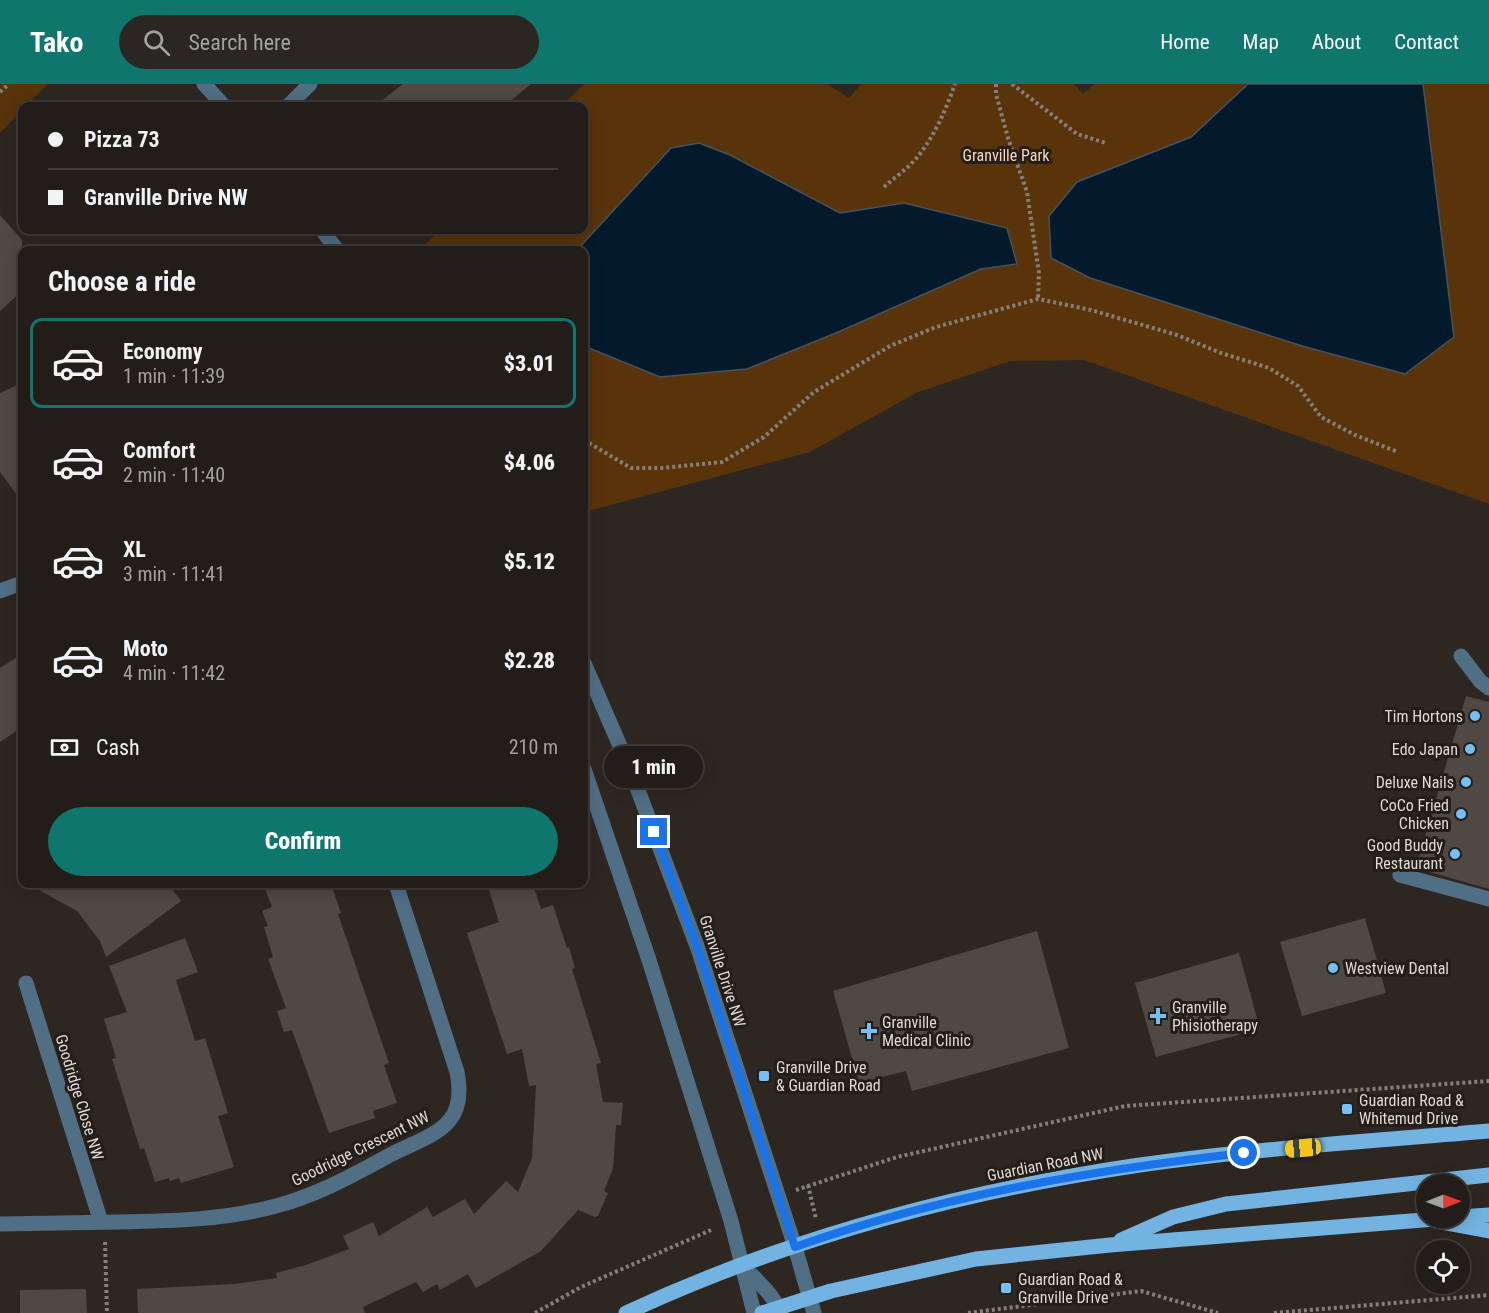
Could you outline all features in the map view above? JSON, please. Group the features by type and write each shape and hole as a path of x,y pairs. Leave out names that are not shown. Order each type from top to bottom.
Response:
{"main road":[{"name":"Guardian Road NW","path":"626,1313 677,1289 821,1238 969,1198 1040,1182 1132,1166 1244,1153 1489,1131"},
{"path":"1110,1245 1173,1217 1226,1204 1489,1175"},
{"path":"1470,1216 1489,1215"},
{"path":"762,1313 780,1310 809,1297 976,1259 1110,1245 1416,1221"},
{"path":"1470,1228 1489,1231"}],"street":[{"path":"204,84 220,102"},
{"path":"292,102 310,84"},
{"path":"0,591 18,584"},
{"path":"1461,656 1480,681 1489,688"},
{"name":"Granville Drive NW","path":"588,672 630,769 682,905 795,1247 814,1313"},
{"path":"588,781 649,960 731,1221 754,1313"},
{"path":"1400,875 1489,899"},
{"name":"Goodridge Crescent NW","path":"0,1224 203,1219 276,1206 322,1190 428,1136 450,1121 457,1111 460,1098 457,1072 397,888"},
{"name":"Goodridge Close NW","path":"26,983 100,1222"},
{"path":"743,1265 770,1292 780,1310"}],"path":[{"path":"0,92 9,84"},
{"path":"884,187 910,165 924,147 948,104 955,84"},
{"path":"996,84 996,94 1008,138 1027,192 1039,273 1038,298"},
{"path":"1012,84 1077,134 1106,143"},
{"path":"588,442 631,468 662,468 722,462 764,437 814,392 890,346 936,327 1038,298 1091,310 1177,335 1221,353 1269,368 1298,386 1320,417 1354,435 1398,452"},
{"path":"777,1198 807,1185 897,1158 1125,1106 1489,1081"},
{"path":"535,1313 581,1287 731,1221"},
{"path":"100,1222 106,1247 106,1313"},
{"path":"968,1313 1141,1292 1218,1313"},
{"path":"1274,1313 1489,1295"}],"green space":[{"path":"0,84 48,84 30,102 18,102 18,114 0,133"},
{"name":"Granville Park","path":"584,84 827,84 849,98 861,84 1074,84 1083,94 1094,84 1248,84 1191,137 1077,182 1051,258 1090,278 1302,346 1404,374 1454,337 1423,84 1489,84 1489,504 1084,360 1010,361 916,393 810,452 588,511 588,348 660,377 836,333 981,269 1017,264 904,203 840,213 730,155 671,148 581,246 424,246 436,234 588,234 588,102 566,102"}],"water":[{"path":"1248,84 1423,84 1454,337 1405,374 1302,346 1090,278 1051,258 1049,216 1077,182 1191,137"},
{"path":"699,143 730,155 840,213 904,203 1007,228 1017,264 981,269 836,333 747,369 660,377 588,348 588,246 581,246 671,148"}],"building":[{"path":"403,84 531,84 509,102 380,102"},
{"path":"0,215 22,240 22,246 18,246 18,295 0,311"},
{"path":"18,385 18,497 0,472 0,393"},
{"path":"18,657 18,730 0,742 0,668"},
{"path":"1466,696 1489,702 1489,889 1416,868"},
{"path":"35,888 171,888 181,901 106,957 100,941 77,911"},
{"path":"265,888 332,888 341,913 338,914 389,1063 384,1065 397,1103 373,1111 375,1118 329,1133 292,1030 284,1032 277,1011 286,1008 268,959 273,957 264,927 268,926 262,911 272,907"},
{"path":"488,888 534,888 541,909 553,905 567,948 569,947 575,968 572,969 601,1063 596,1064 603,1102 623,1103 621,1125 616,1125 613,1169 604,1191 608,1193 598,1216 595,1217 578,1210 541,1251 476,1288 468,1274 440,1290 437,1284 423,1292 416,1282 363,1307 365,1313 138,1313 137,1289 234,1284 277,1278 276,1273 349,1249 343,1236 373,1222 379,1236 427,1207 433,1217 465,1199 474,1214 506,1181 518,1192 532,1158 536,1085 529,1086 522,1049 507,1054 467,933 499,922"},
{"name":"Westview Dental","path":"1365,918 1386,993 1302,1016 1280,942"},
{"path":"1037,931 1069,1048 912,1091 906,1071 859,1083 833,991"},
{"path":"185,938 198,972 176,980 195,1041 205,1038 228,1113 218,1116 234,1167 181,1183 179,1178 155,1182 144,1148 140,1149 112,1059 116,1058 104,1019 127,1012 109,966"},
{"path":"1239,953 1260,1029 1156,1057 1135,983"},
{"path":"86,1289 87,1313 20,1313 20,1290"}],"place":[{"name":"Tim Hortons","path":"1475,716"},
{"name":"Edo Japan","path":"1470,749"},
{"name":"Deluxe Nails","path":"1466,782"},
{"name":"CoCo Fried Chicken","path":"1461,814"},
{"name":"Good Buddy Restaurant","path":"1455,854"},
{"name":"Westview Dental","path":"1333,968"},
{"name":"Granville Phisiotherapy","path":"1158,1016"},
{"name":"Granville Medical Clinic","path":"869,1031"},
{"name":"Granville Drive & Guardian Road","path":"764,1076"},
{"name":"Guardian Road & Whitemud Drive","path":"1347,1109"},
{"name":"Guardian Road & Granville Drive","path":"1006,1288"}],"route":[{"path":"654,832 697,946 777,1198 795,1247 922,1210 1040,1182 1132,1166 1244,1153"}]}
